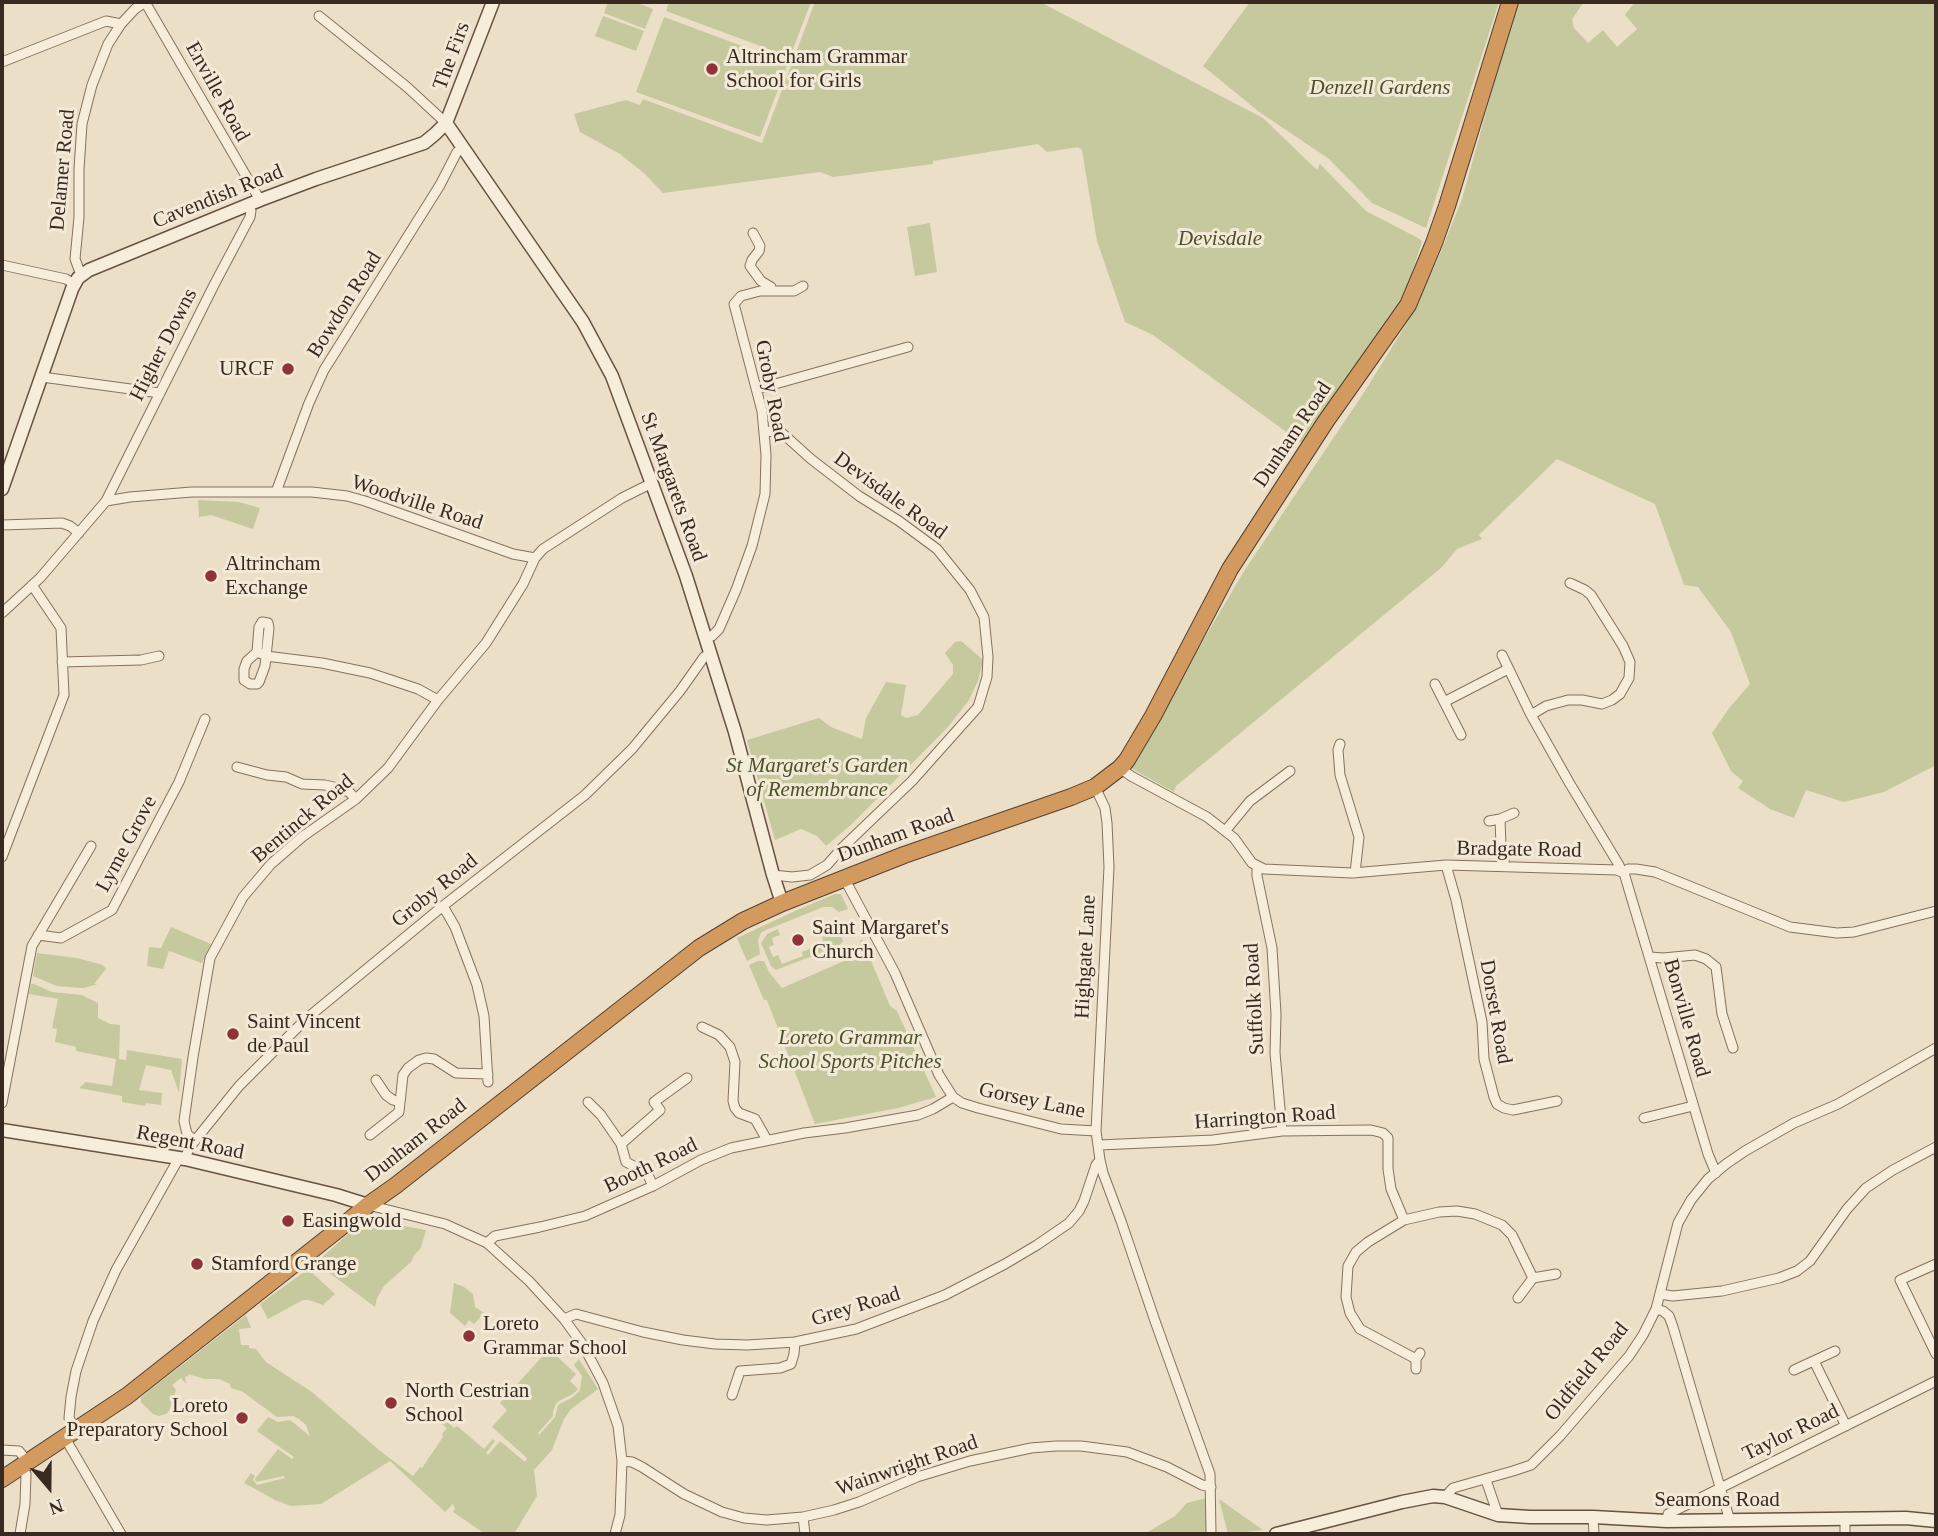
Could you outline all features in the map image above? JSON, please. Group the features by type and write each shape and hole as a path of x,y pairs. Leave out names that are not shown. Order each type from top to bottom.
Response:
{"highway":[{"name":"Dunham Road","path":"2,1479 127,1396 699,948 743,921 782,902 1095,787 1120,768 1153,716 1230,569 1326,421 1409,305 1447,206 1510,2"}],"street":[{"name":"Delamer Road","path":"2,489 78,279 75,259 82,124 96,75 108,44 121,24 145,2"},
{"name":"Enville Road","path":"145,2 254,202"},
{"name":"The Firs","path":"446,123 493,2"},
{"path":"319,16 407,87 446,123"},
{"path":"2,62 106,21 121,24"},
{"name":"Cavendish Road","path":"78,279 89,270 254,202 416,146 446,123"},
{"name":"St Margarets Road","path":"446,123 583,322 611,376 684,570 735,733 782,902"},
{"name":"Bowdon Road","path":"276,492 309,402 324,370 440,185 457,152 463,148"},
{"name":"Higher Downs","path":"2,613 32,585 106,501 250,217 254,202"},
{"path":"753,233 760,246 750,265 761,281 771,287 771,291 794,290 803,286"},
{"path":"2,265 66,279 78,279"},
{"name":"Groby Road","path":"706,638 719,629 736,590 752,546 765,494 765,431 757,389 734,304 741,296 771,291"},
{"path":"757,389 908,347"},
{"path":"42,377 160,393"},
{"name":"Devisdale Road","path":"765,431 781,432 859,496 936,549 970,590 984,617 988,657 987,677 978,707 912,781 827,865 810,875 773,875"},
{"path":"535,558 543,549 613,503 652,483"},
{"name":"Woodville Road","path":"106,501 192,492 312,492 347,496 513,554 535,558"},
{"path":"2,525 62,523 79,533"},
{"name":"Bentinck Road","path":"195,1141 187,1134 184,1121 210,958 243,897 271,864 302,837 356,799 388,768 438,700 486,643 523,584 535,558"},
{"path":"1531,715 1546,706 1568,701 1582,700 1603,709 1625,687 1629,678 1630,662 1623,646 1591,595 1570,583"},
{"path":"2,857 64,695 61,628 32,585"},
{"path":"261,654 370,673 438,700"},
{"name":"Groby Road","path":"70,1434 71,1397 76,1371 93,1321 116,1270 182,1158 239,1086 306,1019 590,790 632,749 704,657 710,654"},
{"name":"Bonville Road","path":"1502,655 1531,715 1622,872 1716,1173"},
{"path":"62,662 141,660 159,656"},
{"path":"1444,702 1508,670"},
{"path":"1435,684 1461,735"},
{"name":"Lyme Grove","path":"38,935 61,938 112,909 179,782 205,719"},
{"path":"1335,748 1340,775 1359,836 1355,873"},
{"path":"237,767 286,777 302,784 338,788 349,792 356,799"},
{"path":"1120,768 1226,830 1257,867"},
{"path":"1226,830 1250,801 1290,771"},
{"name":"Highgate Lane","path":"1095,787 1105,808 1109,856 1096,1132"},
{"path":"1489,821 1514,813"},
{"path":"1500,819 1505,866"},
{"path":"2,1103 32,946 90,846"},
{"name":"Bradgate Road","path":"1257,867 1355,873 1446,865 1622,872 1636,869 1656,872 1790,927 1821,931 1854,932 1936,911"},
{"name":"Dorset Road","path":"1446,865 1482,1022 1484,1059 1497,1104 1513,1110 1557,1101"},
{"name":"Suffolk Road","path":"1257,867 1272,948 1276,1014 1275,1053 1282,1131"},
{"name":"Gorsey Lane","path":"844,878 895,973 939,1075 953,1097 962,1103 1061,1129 1096,1132 1103,1173 1210,1474 1210,1534"},
{"path":"370,1135 398,1114 404,1073 415,1062 434,1059 456,1073 488,1078 484,1016 477,985 456,927 443,906"},
{"path":"1650,957 1695,955 1716,967 1722,1014 1733,1048"},
{"path":"702,1027 719,1035 730,1047 735,1062 735,1108 739,1113 755,1119 767,1140"},
{"name":"Oldfield Road","path":"1276,1534 1302,1531 1422,1497 1445,1497 1453,1488 1531,1465 1560,1436 1629,1356 1643,1335 1656,1309 1678,1223 1698,1189 1745,1151 1794,1123 1838,1104 1936,1048"},
{"path":"621,1144 660,1110 654,1102 687,1078"},
{"path":"376,1080 386,1095 400,1102"},
{"name":"Booth Road","path":"487,1243 495,1236 585,1216 731,1148 918,1115 953,1097"},
{"path":"588,1102 601,1115 621,1144 626,1162 648,1174 653,1185"},
{"path":"1644,1118 1693,1106"},
{"name":"Regent Road","path":"2,1130 182,1158 368,1205"},
{"name":"Harrington Road","path":"1099,1144 1213,1140 1282,1131 1371,1130 1386,1134 1388,1138 1391,1189 1404,1220"},
{"path":"1660,1294 1673,1296 1722,1291 1779,1278 1797,1271 1810,1261 1847,1209 1866,1188 1936,1147"},
{"name":"Grey Road","path":"564,1319 576,1314 683,1340 747,1345 795,1342 856,1329 945,1296 1005,1264 1069,1223 1084,1201 1100,1160"},
{"path":"368,1205 446,1224 487,1243 564,1319 583,1345 603,1383 618,1426 622,1461 620,1515 615,1534"},
{"path":"1416,1369 1418,1356 1360,1329 1350,1313 1346,1297 1348,1266 1356,1252 1367,1242 1404,1220 1439,1212 1475,1214 1502,1225 1512,1235 1533,1278"},
{"path":"1936,1264 1900,1280 1936,1354"},
{"path":"1518,1298 1533,1278 1556,1274"},
{"path":"1656,1309 1669,1316 1674,1327 1730,1521"},
{"path":"732,1395 740,1371 780,1368 791,1364 795,1342"},
{"path":"1794,1370 1835,1351"},
{"path":"1814,1361 1846,1426"},
{"name":"Taylor Road","path":"1667,1521 1668,1514 1936,1381"},
{"path":"70,1434 121,1534"},
{"name":"Wainwright Road","path":"622,1461 642,1467 684,1494 722,1512 767,1520 803,1517 834,1510 917,1477 970,1461 1044,1447 1081,1446 1127,1452 1211,1487"},
{"path":"2,1450 19,1451 24,1463 25,1504 20,1534"},
{"path":"1486,1480 1498,1515"},
{"name":"Seamons Road","path":"1445,1497 1498,1515 1530,1517 1667,1521 1906,1518 1936,1521"},
{"path":"803,1517 804,1534"},
{"path":"1594,1517 1594,1534"},
{"path":"1844,1518 1845,1534"}],"green space":[{"path":"608,2 635,2 653,9 645,29 604,13"},
{"path":"669,2 811,2 790,57 666,11"},
{"name":"Devisdale","path":"815,2 1040,2 1263,118 1317,170 1320,164 1366,211 1420,239 1422,242 1401,305 1303,444 1153,335 1125,322 1097,241 1082,150 1078,147 1047,152 1038,144 933,161 933,164 833,177 820,172 663,193 620,154 580,132 574,114 626,100 640,105 643,99 762,143"},
{"name":"Denzell Gardens","path":"1250,2 1499,2 1426,228 1372,203 1329,159 1258,111 1203,66"},
{"path":"1518,2 1584,2 1572,19 1574,28 1588,43 1603,30 1617,47 1637,29 1625,15 1635,2 1936,2 1936,765 1884,792 1844,802 1806,790 1794,818 1770,809 1738,788 1743,781 1731,771 1712,733 1750,684 1731,632 1698,587 1684,585 1655,504 1557,459 1479,535 1482,539 1457,549 1441,568 1176,786 1174,792 1129,767 1244,571 1365,391 1413,313 1462,199"},
{"path":"603,16 644,31 636,51 595,36"},
{"path":"664,17 788,63 760,137 636,92"},
{"path":"930,223 937,272 915,276 907,227"},
{"path":"198,500 239,502 260,508 253,529 211,515 199,517"},
{"name":"St Margaret's Garden of Remembrance","path":"961,641 982,659 982,665 969,700 948,727 852,824 826,846 817,836 801,829 775,840 747,740 819,718 831,727 862,739 866,718 886,682 906,685 901,715 906,718 918,715 953,674 953,665 945,653 955,642"},
{"path":"835,894 841,894 848,909 839,912 832,907 823,907 764,931 758,940 760,954 747,961 737,938"},
{"path":"171,927 211,944 202,963 169,951 163,969 147,966 149,947 161,948"},
{"path":"778,929 780,935 772,938 774,945 769,947 773,957 778,955 782,964 803,956 802,952 824,943 822,937 840,930 843,942 776,970 771,966 761,943 767,934"},
{"name":"Loreto Grammar School Sports Pitches","path":"862,939 890,1006 897,1011 936,1097 898,1108 815,1124 767,1000 764,1000 749,965 764,961 782,988 860,954"},
{"path":"37,953 77,958 103,965 106,969 94,984 98,984 83,988 57,986 33,976"},
{"path":"31,984 52,992 82,995 98,1003 98,1018 120,1025 119,1059 126,1060 127,1050 182,1059 179,1093 171,1070 146,1065 139,1090 162,1093 161,1105 146,1103 145,1106 122,1102 122,1096 79,1088 86,1082 112,1086 116,1059 76,1051 76,1047 55,1042 57,1029 52,1028 58,999 29,994"},
{"path":"376,1221 426,1230 421,1248 411,1262 384,1286 375,1307 316,1263 350,1232 353,1234 362,1224"},
{"path":"308,1269 335,1294 323,1305 303,1300 268,1319 260,1304"},
{"path":"454,1283 473,1294 475,1307 484,1313 474,1324 469,1320 465,1326 450,1313"},
{"path":"246,1315 251,1328 239,1329 241,1345 256,1349 266,1362 312,1392 413,1476 422,1468 447,1428 433,1417 437,1412 484,1449 493,1439 495,1441 486,1453 488,1455 500,1441 525,1462 527,1458 492,1427 507,1410 500,1403 549,1349 576,1374 570,1381 578,1389 557,1402 553,1416 539,1435 555,1417 558,1405 580,1390 582,1376 574,1365 579,1359 598,1389 571,1409 564,1419 552,1450 534,1470 537,1496 514,1534 485,1534 453,1512 453,1504 445,1512 390,1461 321,1504 291,1506 244,1483 251,1473 255,1476 253,1480 257,1485 285,1478 284,1476 256,1482 255,1479 278,1449 292,1459 294,1457 257,1431 268,1417 278,1422 290,1420 310,1436 306,1425 299,1419 293,1416 277,1417 243,1392 231,1388 230,1384 219,1379 205,1379 188,1374 189,1376 185,1377 186,1384 181,1378 172,1385 176,1390 166,1414 153,1414 141,1402 141,1398 150,1390"},
{"path":"1206,1498 1215,1534 1144,1534 1175,1516 1187,1503"},
{"path":"1219,1499 1263,1530 1228,1534"}],"place":[{"name":"Altrincham Grammar School for Girls","path":"712,69"},
{"name":"URCF","path":"288,369"},
{"name":"Altrincham Exchange","path":"211,576"},
{"name":"Saint Margaret's Church","path":"798,940"},
{"name":"Saint Vincent de Paul","path":"233,1034"},
{"name":"Easingwold","path":"288,1221"},
{"name":"Stamford Grange","path":"197,1264"},
{"name":"Loreto Grammar School","path":"469,1336"},
{"name":"North Cestrian School","path":"391,1403"},
{"name":"Loreto Preparatory School","path":"242,1418"}]}
